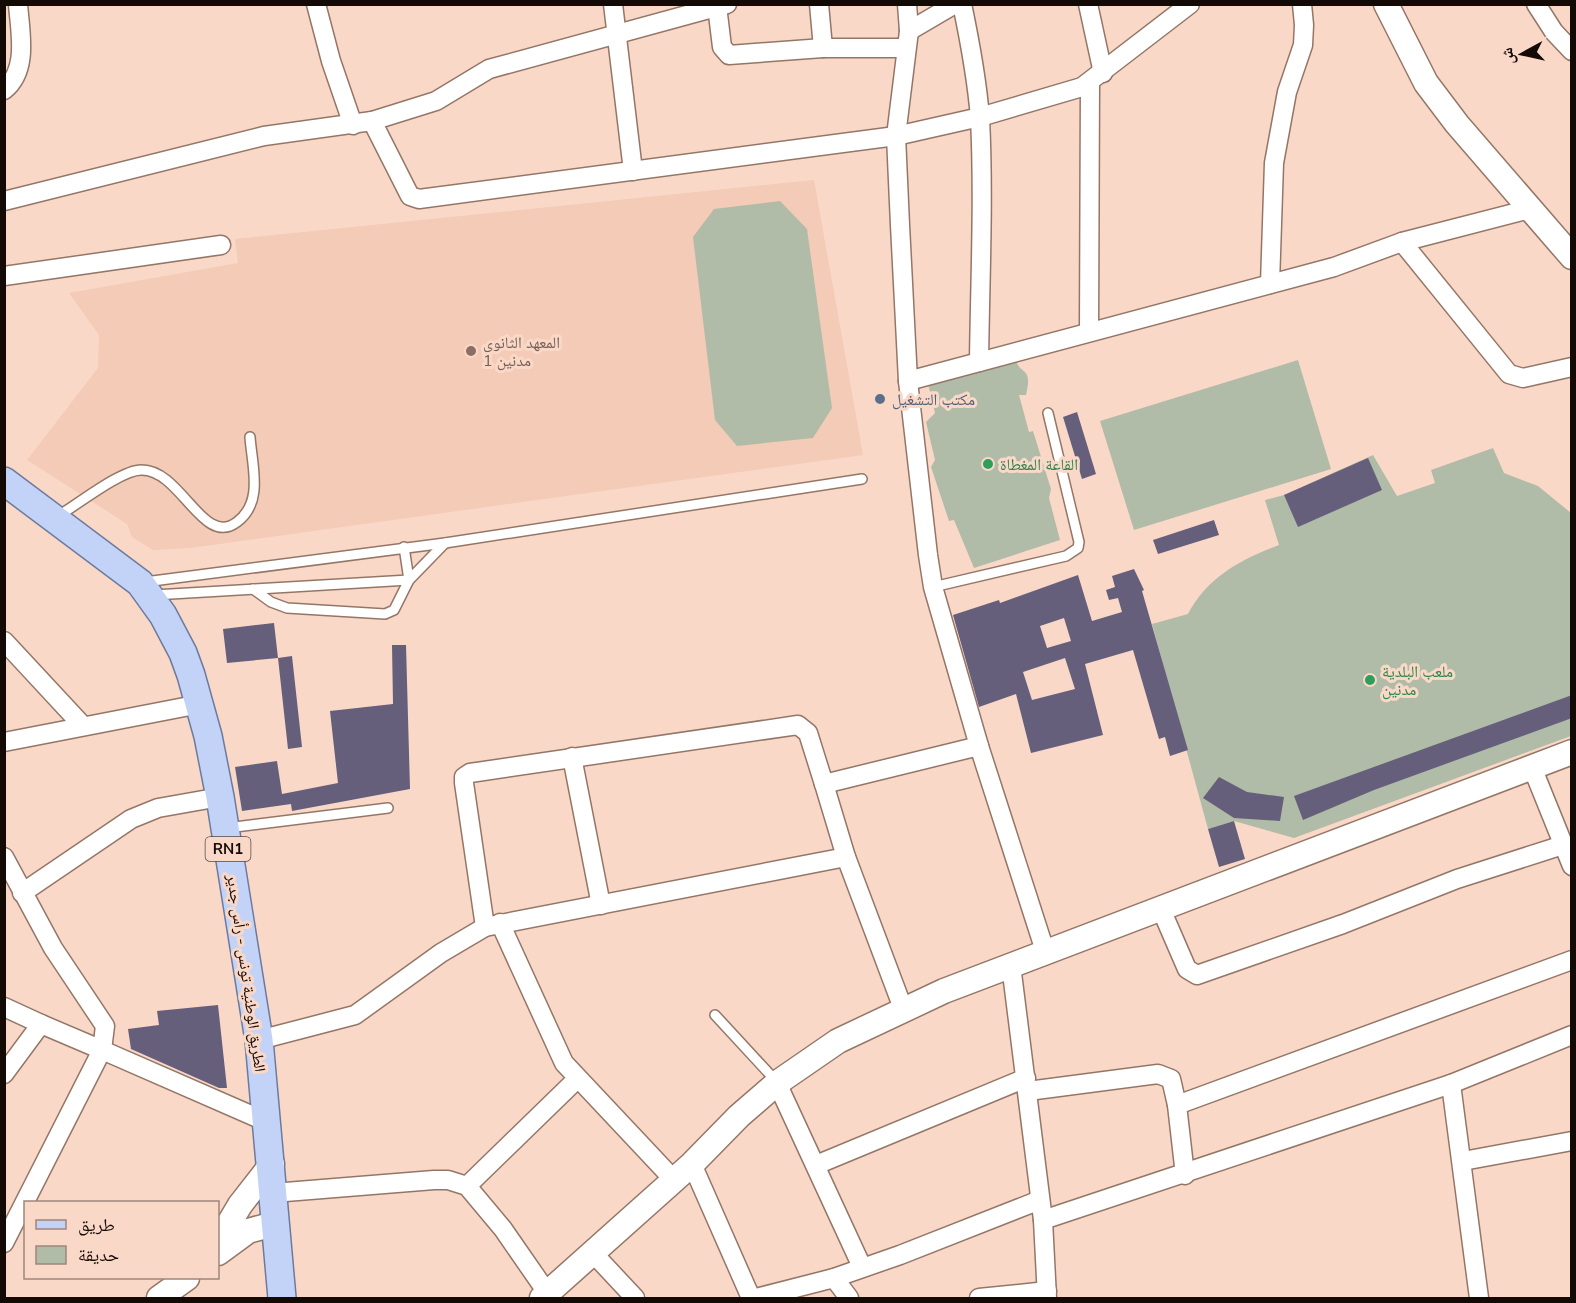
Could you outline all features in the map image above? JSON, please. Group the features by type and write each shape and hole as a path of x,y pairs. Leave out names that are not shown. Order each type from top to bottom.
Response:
{"main road":[{"name":"الطريق الوطنية تونس - رأس جدير","path":"4,481 56,518 145,589 183,653 200,704 220,797 259,1040 272,1164 274,1224 282,1299"}],"street":[{"path":"4,90 20,66 22,52 18,4"},
{"path":"316,4 331,61 353,125"},
{"path":"613,4 633,171"},
{"path":"819,4 823,48"},
{"path":"907,4 907,40 896,136 908,381 933,587 979,746 1045,951"},
{"path":"4,201 264,136 372,121 436,101 489,69 722,5 722,47 729,56 907,40 955,4"},
{"path":"962,4 973,60 980,117 982,241 979,362"},
{"path":"1088,4 1096,78 1089,332"},
{"path":"372,121 410,196 414,198 896,136 980,117 1073,91 1096,78 1190,4"},
{"path":"1270,284 1274,163 1287,92 1303,45 1302,4"},
{"path":"1536,4 1554,32 1572,51"},
{"path":"1390,7 1426,82 1457,124 1572,257"},
{"path":"908,381 1334,267 1402,242 1530,209"},
{"path":"1402,242 1509,374 1523,378 1572,367"},
{"path":"4,276 221,245"},
{"path":"4,641 83,726"},
{"path":"4,742 200,704"},
{"path":"751,1299 683,1172 577,1079 554,1045 493,925 464,777 476,772 572,757 798,725 808,733 846,857 904,1011"},
{"path":"824,784 979,746"},
{"path":"273,1192 441,1180 467,1186 503,1229 545,1296 683,1172 777,1083 838,1041 944,991 1045,951 1572,752"},
{"path":"572,757 601,905"},
{"path":"1532,767 1572,866"},
{"path":"22,892 144,813 158,808 220,797"},
{"path":"1161,909 1187,969 1197,975 1343,924 1458,879 1563,845"},
{"path":"4,857 53,948 105,1026 102,1050 25,1201"},
{"path":"259,1040 355,1015 441,953 493,925 846,857"},
{"path":"1177,1105 1572,960"},
{"path":"980,1299 1047,1295 1043,1220 1011,965"},
{"path":"4,1008 267,1122"},
{"path":"4,1074 41,1024"},
{"path":"1043,1220 1185,1175 1451,1084 1572,1035"},
{"path":"816,1165 1027,1084 1158,1074 1173,1082 1185,1175"},
{"path":"467,1186 577,1079"},
{"path":"777,1083 862,1267"},
{"path":"1451,1084 1479,1299"},
{"path":"1462,1161 1572,1141"},
{"path":"219,1240 240,1205 272,1164"},
{"path":"756,1299 834,1278 900,1255 1040,1200"},
{"path":"4,1243 24,1204"},
{"path":"219,1252 248,1231 274,1224"},
{"path":"592,1252 635,1299"},
{"path":"834,1278 849,1299"},
{"path":"159,1299 186,1279"}],"lane":[{"path":"933,587 1066,556 1078,548 1048,413"},
{"path":"56,518 123,476 140,469 159,472 178,489 205,522 218,528 232,526 248,514 255,499 250,437"},
{"path":"145,589 861,479"},
{"path":"253,589 271,602 286,608 385,614 394,610 409,579 445,543"},
{"path":"404,548 409,579"},
{"path":"145,589 253,589 409,579"},
{"path":"225,829 388,808"},
{"path":"715,1014 777,1083"}],"shaded area":[{"name":"المعهد الثانوي مدنين 1","path":"814,180 863,455 190,548 153,550 132,537 127,524 27,460 98,368 99,335 69,293 238,263 235,239"}],"green space":[{"path":"780,201 807,229 832,408 813,438 737,446 715,420 693,237 714,209"},
{"name":"القاعة المغطاة","path":"1015,358 1028,379 1026,395 1019,395 1029,432 1033,431 1051,489 1049,498 1060,540 974,568 954,520 949,521 931,467 935,460 926,422 935,413 927,379"},
{"path":"1298,360 1331,469 1134,530 1100,421"},
{"name":"ملعب البلدية مدنين","path":"1493,448 1504,473 1538,486 1571,513 1571,736 1294,838 1234,821 1208,829 1152,624 1188,614 1205,589 1227,570 1279,545 1265,500 1284,495 1373,455 1397,496 1435,483 1431,470"}],"building":[{"path":"1077,412 1096,474 1082,479 1063,417"},
{"path":"1368,458 1382,490 1298,527 1284,495"},
{"path":"1214,520 1219,535 1158,554 1153,540"},
{"path":"1134,569 1144,590 1142,591 1188,750 1170,756 1165,737 1159,739 1133,650 1085,664 1103,735 1031,753 1016,694 979,707 953,615 999,600 1000,603 1078,575 1092,621 1122,612 1118,598 1109,600 1106,590 1115,587 1112,576","holes":["1064,618 1071,641 1047,648 1040,626","1065,658 1075,689 1032,700 1023,672"]},
{"path":"274,623 278,658 227,663 223,629"},
{"path":"392,645 406,645 410,789 292,811 291,804 242,811 235,767 277,761 282,794 338,783 330,711 393,704"},
{"path":"292,656 302,747 288,749 278,658"},
{"path":"1572,695 1572,718 1374,790 1303,820 1294,796"},
{"path":"1219,777 1247,792 1284,797 1280,821 1234,818 1203,798"},
{"path":"1234,821 1245,859 1219,867 1208,829"},
{"path":"218,1005 227,1088 219,1088 131,1049 128,1029 159,1025 157,1011"}],"place":[{"name":"المعهد الثانوي مدنين 1","path":"471,351"},
{"name":"مكتب التشغيل","path":"880,399"},
{"name":"القاعة المغطاة","path":"988,464"},
{"name":"ملعب البلدية مدنين","path":"1370,680"}]}
